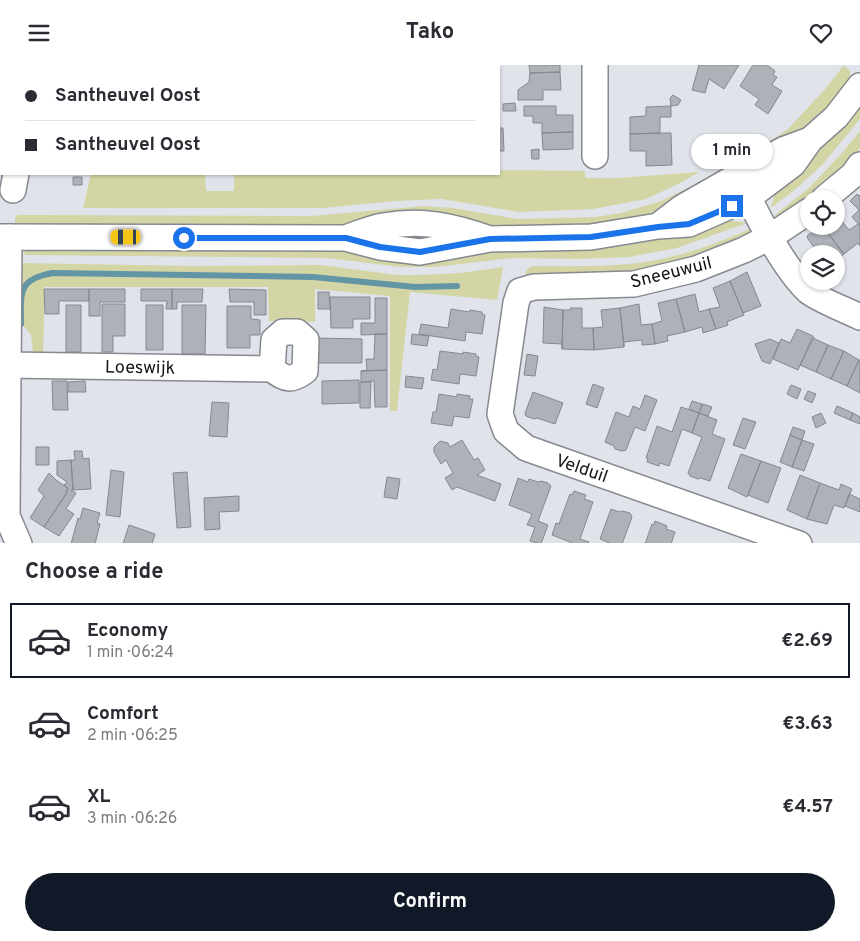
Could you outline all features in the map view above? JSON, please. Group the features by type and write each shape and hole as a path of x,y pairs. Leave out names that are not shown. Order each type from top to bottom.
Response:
{"street":[{"path":"595,65 596,156"},
{"path":"19,543 7,516 8,365 4,237 346,238 382,226 421,223 459,228 490,239 591,237 658,227 683,207 743,187 793,164 810,140 836,117 860,87"},
{"path":"835,190 853,175 860,165"},
{"path":"743,187 789,268 810,292 860,317"},
{"name":"Sneeuwuil","path":"520,291 534,287 634,284 696,269 744,250 770,237 800,217"},
{"name":"Velduil","path":"520,291 516,303 500,414 506,431 526,448 799,543"},
{"name":"Loeswijk","path":"8,365 272,369"}],"green space":[{"path":"844,65 850,71 850,82 829,105 800,130 673,204 647,215 584,228 15,226 15,218 18,215 312,216 424,206 453,208 518,219 596,217 621,213 661,201 758,149 788,129 826,88"},
{"path":"860,101 860,119 823,164 797,188 771,208 776,187"},
{"path":"860,131 860,148 843,168 819,190 806,190 810,187"},
{"path":"500,170 585,171 585,178 617,178 700,172 646,199 593,209 519,212 441,199 322,208 83,208 91,175 205,175 206,191 234,191 234,175 500,175"},
{"path":"800,195 800,205 779,218 775,215"},
{"path":"720,219 747,223 677,248 629,257 578,259 512,258 435,267 401,267 327,258 24,255 26,247 471,251 602,248 629,245 687,232"},
{"path":"750,229 751,235 706,256 632,274 526,277 527,270 533,266 617,265 676,256"},
{"path":"21,263 196,266 321,265 397,275 460,273 503,267 497,300 410,292 397,411 390,411 390,296 315,289 315,322 269,321 268,287 45,287 43,353 33,352 31,335 24,326 16,326"}],"building":[{"path":"529,65 560,65 560,72 530,73"},
{"path":"699,65 739,65 724,89 709,79 705,93 692,90"},
{"path":"753,65 767,65 775,71 773,75 777,77 772,85 782,91 768,114 755,105 759,99 740,86"},
{"path":"560,72 561,90 543,90 543,100 518,100 518,90 529,82 530,73"},
{"path":"673,95 681,100 678,105 671,106 670,98"},
{"path":"515,103 516,111 503,111 503,104"},
{"path":"524,106 556,106 556,115 573,115 573,132 542,133 542,123 533,123 533,116 524,116"},
{"path":"671,106 671,117 660,117 660,133 630,134 630,117 646,116 646,107"},
{"path":"500,128 503,128 504,151 500,151"},
{"path":"573,132 573,149 543,150 542,133"},
{"path":"671,133 672,165 646,166 646,151 630,151 630,134"},
{"path":"710,142 730,154 713,158 705,154"},
{"path":"539,149 539,159 532,159 531,150"},
{"path":"73,177 82,177 82,185 73,185"},
{"path":"857,194 860,195 860,226 852,217 859,210 850,201"},
{"path":"858,224 860,226 860,246 858,243 845,253 845,245 837,245 829,235 845,235 845,225 849,230"},
{"path":"829,235 837,245 812,245 807,236"},
{"path":"747,272 761,306 743,313 730,281"},
{"path":"730,281 744,315 727,322 728,325 716,329 709,309 720,307 713,288"},
{"path":"44,289 89,289 89,301 59,301 59,314 45,314"},
{"path":"89,289 125,289 125,302 100,302 100,316 89,316"},
{"path":"141,289 172,289 172,309 166,309 167,301 141,301"},
{"path":"172,289 203,289 202,302 177,302 177,309 172,309"},
{"path":"229,289 266,290 266,315 254,315 254,302 230,302"},
{"path":"318,292 329,292 330,309 318,309"},
{"path":"695,294 699,312 709,309 716,329 703,333 702,327 685,332 676,299"},
{"path":"330,297 370,297 370,319 353,319 353,328 331,328"},
{"path":"375,298 387,298 387,334 361,335 361,323 375,323"},
{"path":"676,299 685,332 667,336 668,341 655,344 652,324 662,321 658,303"},
{"path":"102,304 125,304 125,336 113,336 113,352 102,352"},
{"path":"639,304 641,325 652,324 655,344 642,345 642,340 624,342 624,347 620,308"},
{"path":"66,305 81,305 81,352 66,352"},
{"path":"146,305 163,305 163,350 146,350"},
{"path":"182,305 206,305 205,354 182,354"},
{"path":"227,306 251,306 251,319 260,320 260,335 250,335 250,348 227,348"},
{"path":"544,307 563,310 562,349 562,344 543,343"},
{"path":"570,308 582,308 582,328 593,328 594,350 562,349 563,310 571,310"},
{"path":"620,308 624,347 594,350 593,328 603,327 601,310"},
{"path":"451,309 482,312 485,315 482,334 466,332 465,341 419,334 421,324 448,328"},
{"path":"797,329 813,336 798,370 773,359 781,339 790,343"},
{"path":"375,334 387,334 387,370 361,371 367,370 366,359 374,359"},
{"path":"412,334 429,336 427,346 411,344"},
{"path":"315,338 362,339 362,363 314,363"},
{"path":"813,338 828,345 816,372 800,365"},
{"path":"770,339 779,343 770,364 762,361 755,344"},
{"path":"828,345 844,351 831,379 816,372"},
{"path":"440,351 476,354 479,357 476,376 460,374 459,384 431,380 433,369 437,370"},
{"path":"844,351 859,360 847,386 831,379"},
{"path":"527,354 538,356 535,376 524,375"},
{"path":"860,360 860,393 847,386"},
{"path":"387,370 387,407 375,407 374,381 361,382 361,371"},
{"path":"406,376 424,378 422,389 405,387"},
{"path":"359,380 359,403 322,404 322,381"},
{"path":"52,381 67,381 68,410 53,410"},
{"path":"85,381 86,392 68,392 68,382"},
{"path":"360,382 371,382 370,408 360,408"},
{"path":"593,384 604,388 597,408 586,404"},
{"path":"791,385 801,389 797,399 787,394"},
{"path":"808,391 816,394 812,403 804,399"},
{"path":"533,392 563,403 555,424 526,416 525,413"},
{"path":"439,394 457,397 457,394 470,396 469,399 473,399 469,418 454,416 452,426 431,423 433,412 436,412"},
{"path":"645,395 657,400 645,431 635,427 626,450 615,449 614,446 605,442 616,412 629,417 633,406 640,409"},
{"path":"692,401 702,404 699,413 689,409"},
{"path":"212,402 229,403 227,437 209,436"},
{"path":"703,404 712,407 708,416 699,413"},
{"path":"837,406 853,413 850,420 834,413"},
{"path":"681,407 699,413 692,433 682,429 669,466 660,463 659,466 647,462 648,458 646,458 657,426 672,432"},
{"path":"699,413 717,420 712,434 725,439 710,481 698,479 690,476 688,473 702,437 692,433"},
{"path":"821,413 826,423 816,428 812,417"},
{"path":"853,413 860,417 860,424 850,420"},
{"path":"743,418 756,422 745,449 733,445"},
{"path":"793,427 805,431 802,440 790,435"},
{"path":"790,435 802,440 792,467 780,462"},
{"path":"462,440 474,460 478,458 485,470 477,475 501,484 495,501 457,487 452,490 445,478 453,473 446,460 441,464 434,452 434,447 440,441 448,443 450,447"},
{"path":"802,440 814,444 804,471 792,467"},
{"path":"36,447 49,447 49,465 36,465"},
{"path":"74,451 82,451 83,459 89,458 91,489 73,490 71,460 75,460"},
{"path":"741,454 761,461 747,497 728,488"},
{"path":"71,460 73,490 71,490 76,493 66,509 74,514 59,536 44,527 68,488 64,485 67,482 57,475 57,461"},
{"path":"761,461 781,468 768,503 748,495"},
{"path":"111,470 124,472 120,517 106,515"},
{"path":"187,472 191,527 177,528 173,473"},
{"path":"49,473 68,488 44,527 30,518 44,496 38,490"},
{"path":"800,475 820,483 807,519 787,510"},
{"path":"387,477 400,479 397,499 384,497"},
{"path":"518,478 528,482 529,479 541,481 551,486 538,521 548,525 541,543 530,541 535,527 527,525 532,514 509,505"},
{"path":"820,483 839,490 841,484 852,489 844,508 834,505 827,524 807,519"},
{"path":"574,491 586,495 584,499 593,502 580,539 588,543 572,543 552,535 556,523 559,524 570,494 572,495"},
{"path":"849,494 860,499 860,512 845,506"},
{"path":"239,496 239,511 219,512 220,529 205,530 204,498"},
{"path":"83,508 100,513 97,523 100,524 95,543 71,543 78,518 80,519"},
{"path":"611,509 630,513 632,517 622,543 610,543 600,539"},
{"path":"655,521 667,526 666,529 675,532 671,543 645,543 652,524 654,525"},
{"path":"129,525 155,534 152,543 123,543"}],"waterway":[{"path":"21,324 22,296 27,284 33,279 53,273 313,277 415,287 457,286"}],"route":[{"path":"184,238 346,238 380,247 420,252 490,239 591,237 689,224 732,206"}]}
